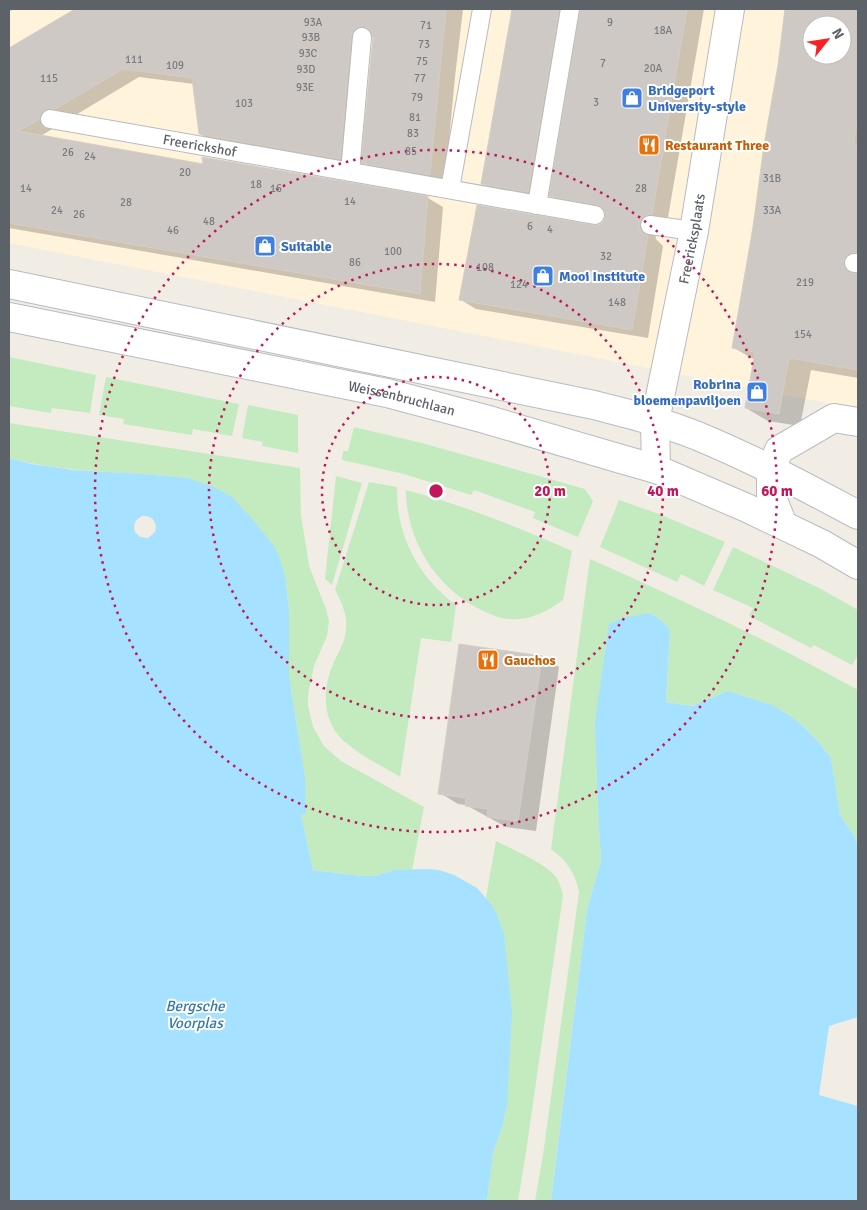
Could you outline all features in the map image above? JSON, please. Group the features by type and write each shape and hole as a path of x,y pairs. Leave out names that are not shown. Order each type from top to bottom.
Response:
{"street":[{"name":"Freericksplaats","path":"656,469 655,421 694,231 730,9"},
{"path":"9,284 594,405 655,421 706,439 771,469 858,515"},
{"path":"53,326 60,294"},
{"name":"Weissenbruchlaan","path":"9,317 387,393 485,419 656,469 783,525 822,544 858,565"},
{"path":"783,525 771,495 771,469 779,450 834,418 858,422"}],"lane":[{"path":"450,190 482,9"},
{"path":"536,205 570,9"},
{"path":"350,172 362,37"},
{"name":"Freerickshof","path":"50,119 595,215"},
{"path":"650,225 694,231"}],"shaded area":[{"path":"9,9 858,9 858,408 9,243"}],"green space":[{"path":"9,357 96,375 90,413 52,408 51,413 9,406"},
{"path":"106,377 239,404 232,436 193,429 192,435 123,424 124,419 99,415"},
{"path":"248,405 298,415 298,453 262,446 263,442 242,438"},
{"path":"9,423 300,468 301,516 309,566 329,621 327,636 314,666 308,695 308,706 313,727 324,746 341,761 424,807 412,870 394,870 375,876 361,876 313,870 301,814 305,814 305,777 289,676 289,611 286,582 188,478 58,468 9,458"},
{"path":"354,427 422,443 585,489 593,501 578,537 533,518 535,512 474,490 471,495 404,474 342,460 343,451 348,451"},
{"path":"336,476 362,483 332,585 325,579"},
{"path":"369,482 397,487 400,522 412,554 431,582 456,605 451,642 421,638 400,777 345,742 331,724 326,704 327,683 346,630 344,610 335,590"},
{"path":"406,490 490,517 572,551 563,600 538,614 517,619 495,616 465,601 437,576 418,544 411,527 407,509"},
{"path":"619,500 659,514 725,542 704,586 681,574 677,582 600,547"},
{"path":"733,547 821,589 858,610 858,655 852,665 814,645 811,648 749,616 753,608 713,590"},
{"path":"590,559 725,622 858,690 858,850 855,837 840,815 831,758 801,724 772,705 728,691 692,706 666,702 670,631 662,621 650,613 599,829 601,860 587,910 551,1201 535,1201 579,892 570,868 551,849"},
{"path":"496,841 545,867 556,877 563,895 518,1201 487,1201 493,1153 507,1105 505,944 503,932 493,908 486,898"}],"water":[{"name":"Bergsche Voorplas","path":"9,458 32,464 74,470 188,478 216,488 232,497 274,546 281,562 286,582 289,611 289,676 305,777 306,814 301,814 313,870 375,876 394,870 439,870 454,875 477,888 492,905 497,915 504,934 512,1013 507,1105 493,1153 487,1201 9,1201","holes":["142,516 151,518 156,525 155,532 148,538 140,537 134,529 134,524"]},
{"path":"650,613 662,621 670,631 666,702 692,706 728,691 772,705 801,724 831,758 840,815 855,837 858,850 858,1017 829,1026 819,1095 858,1106 858,1201 551,1201 587,910 601,860 595,723 609,624 623,618"}],"building":[{"path":"75,9 446,9 430,175 361,163 373,38 368,28 363,27 353,31 351,36 340,159 199,134 192,78 123,69 55,109 46,109 40,119 18,131 203,164 202,157 428,196 420,294 9,223 9,48"},
{"path":"512,9 559,9 528,192 481,184"},
{"path":"580,9 687,9 652,215 646,215 641,219 640,223 640,229 648,236 632,330 459,300 477,205 593,225 599,225 603,222 605,211 602,207 549,196"},
{"path":"785,9 858,9 858,117 854,141 858,147 858,252 848,254 843,263 848,272 858,274 858,370 789,358 779,414 745,408 755,352 732,348 753,227 764,145 778,65"},
{"path":"459,644 542,656 518,821 487,817 488,809 465,806 466,798 438,794"}],"tram line":[{"path":"9,11 13,9"}],"place":[{"name":"Bridgeport University-style","path":"632,98"},
{"name":"Restaurant Three","path":"649,145"},
{"name":"Suitable","path":"265,246"},
{"name":"Mooi Institute","path":"543,276"},
{"name":"Robrina bloemenpaviljoen","path":"757,392"},
{"name":"Gauchos","path":"488,660"}]}
